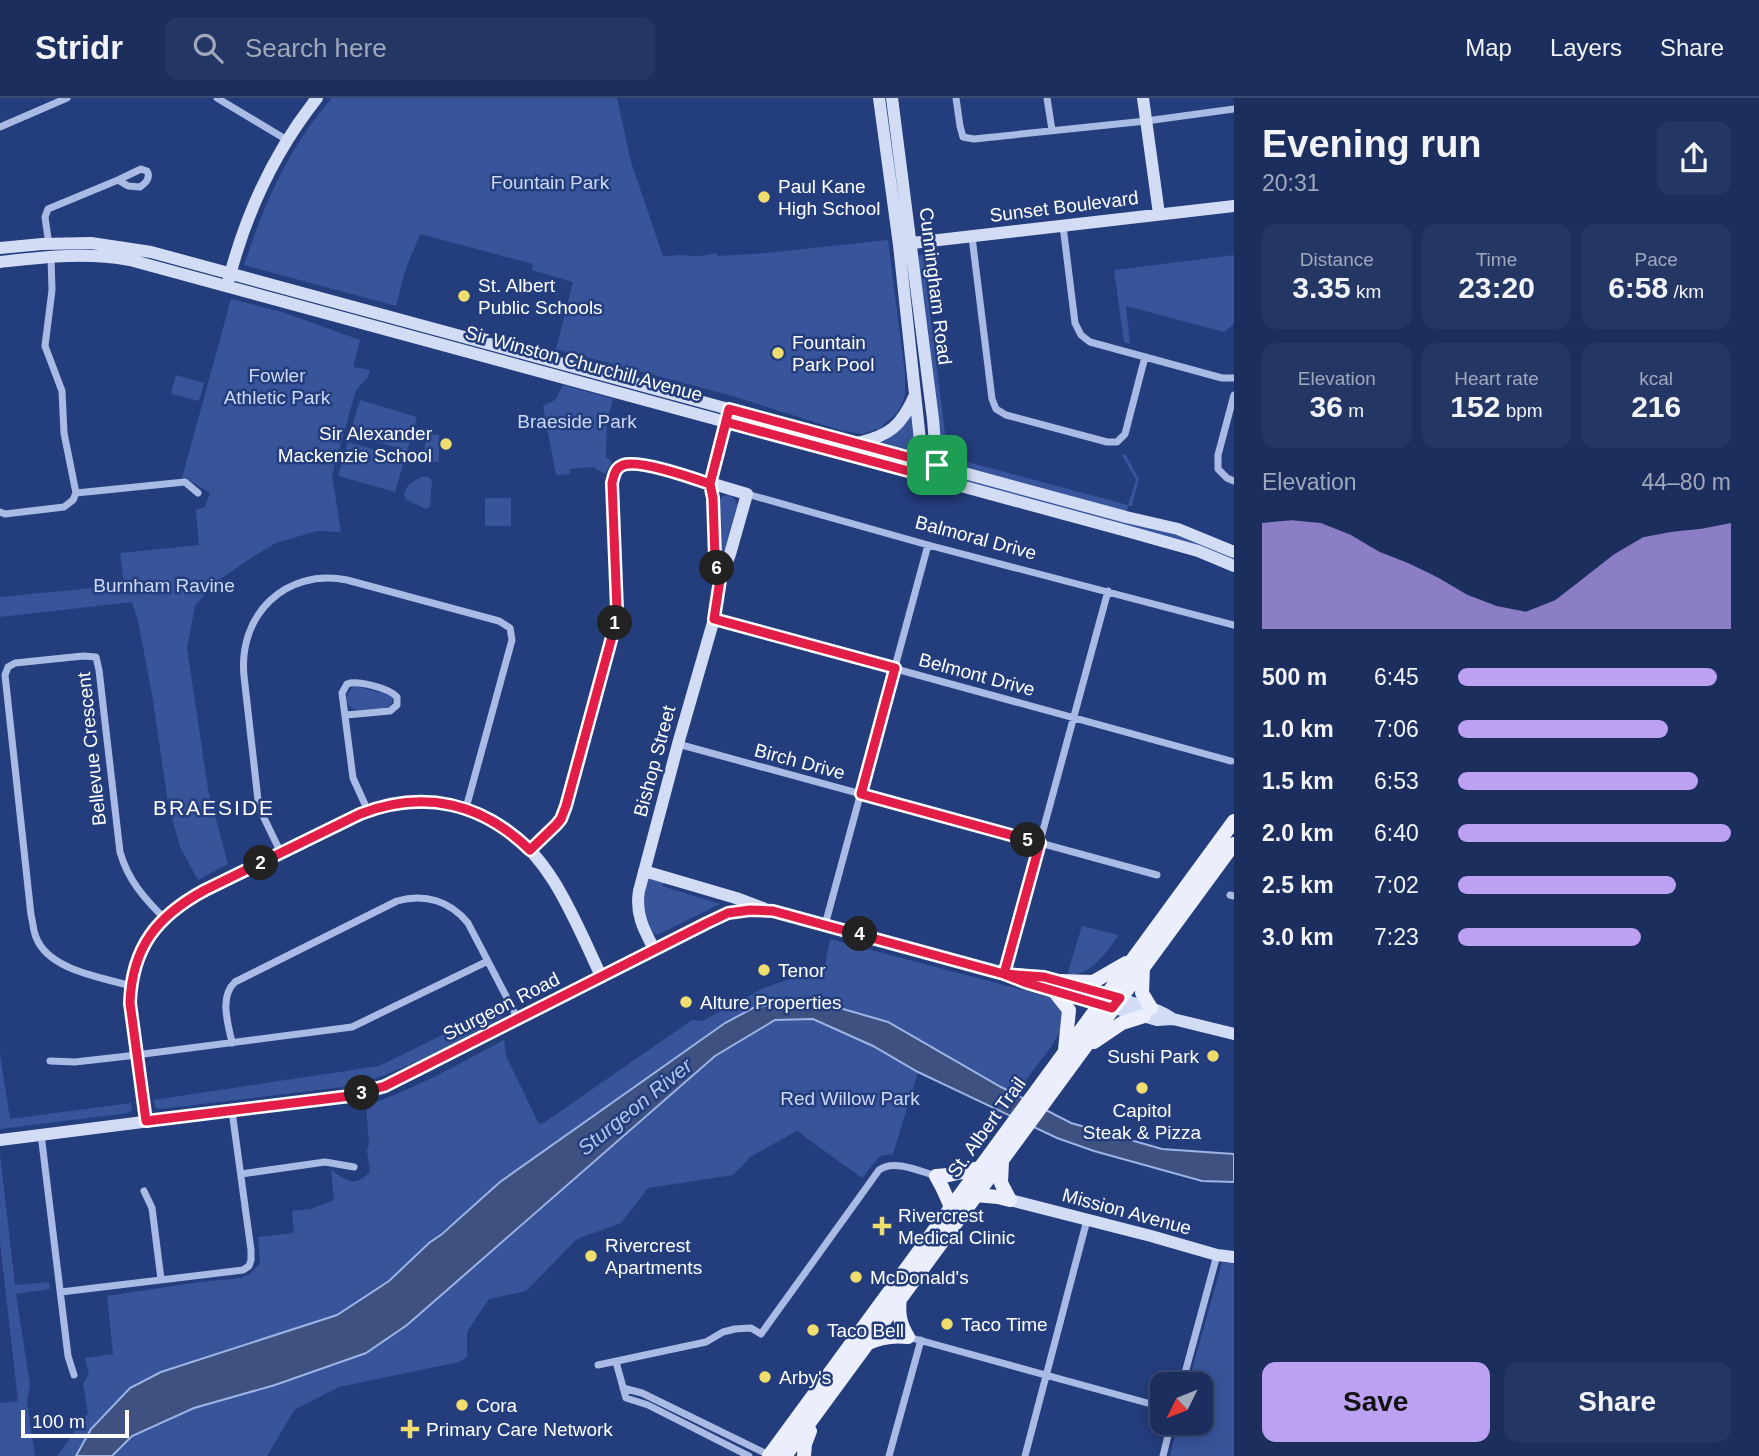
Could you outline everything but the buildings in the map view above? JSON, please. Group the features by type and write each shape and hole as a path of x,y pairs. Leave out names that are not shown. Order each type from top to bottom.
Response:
{"main road":[{"path":"229,280 257,198 287,140 317,98"},
{"name":"Cunningham Road","path":"879,98 933,419 938,479"},
{"name":"Cunningham Road","path":"892,98 915,394 924,475"},
{"path":"1143,98 1159,214"},
{"name":"Sunset Boulevard","path":"905,244 1234,206"},
{"name":"Sir Winston Churchill Avenue","path":"0,262 50,249 91,243 140,250 229,280 728,416 924,475 1198,551 1234,566"},
{"name":"Sir Winston Churchill Avenue","path":"0,248 50,249"},
{"path":"855,443 887,434 906,414 915,394"},
{"name":"Sir Winston Churchill Avenue","path":"728,416 855,443 1178,529 1234,552"},
{"name":"Bishop Street","path":"720,580 715,558 710,484 728,416"},
{"name":"Balmoral Drive","path":"710,484 747,494"},
{"name":"Bishop Street","path":"654,949 643,930 638,910 639,891 714,619 720,580 747,494"},
{"path":"146,1121 130,1003 135,968 151,933 164,918 189,899 368,811 387,805 430,802 466,808 500,825 530,850 543,866 559,891 601,975"},
{"name":"St. Albert Trail","path":"1045,1090 1065,1052 1110,1001 1138,963 1234,821"},
{"name":"St. Albert Trail","path":"1138,963 1234,844"},
{"path":"644,871 773,911"},
{"name":"Sturgeon Road","path":"0,1140 350,1096 385,1086 728,913 750,910 773,911 1004,974 1032,975 1057,986 1147,1012 1161,1011 1173,1019 1234,1034"},
{"path":"1065,1052 1069,1010 1057,986 1093,982 1138,963 1147,1012 1109,1030 1082,1051"},
{"name":"St. Albert Trail","path":"770,1456 979,1168 1082,1051 1110,1001"},
{"name":"St. Albert Trail","path":"785,1456 1002,1159 1014,1131"},
{"path":"1002,1159 1001,1183 1010,1200"},
{"path":"951,1207 936,1177 979,1168"},
{"path":"975,1195 1010,1200"},
{"name":"Mission Avenue","path":"1010,1200 1217,1255 1234,1257"},
{"path":"900,1297 898,1314 902,1325 914,1339"},
{"path":"866,1344 885,1337 914,1339"},
{"path":"804,1456 814,1416"}],"street":[{"path":"0,127 67,98"},
{"path":"217,98 287,140"},
{"path":"957,98 964,137 974,139 1234,110"},
{"path":"1047,98 1052,130"},
{"path":"0,512 5,514 64,507 73,500 76,493 64,433 62,391 45,346 52,290 45,217 48,209 118,180"},
{"path":"1063,226 1075,323 1081,335 1090,342 1222,378 1234,378"},
{"path":"972,237 992,399 996,409 1006,415 1107,442 1117,442 1125,434 1145,357"},
{"path":"1234,395 1218,455 1218,469 1234,481"},
{"path":"530,850 556,825 564,813 616,622 612,483 614,474 624,465 647,465 710,484"},
{"path":"76,493 185,482 198,494"},
{"name":"Balmoral Drive","path":"747,494 928,545 1234,625"},
{"path":"825,925 928,545"},
{"path":"281,853 258,800 243,657 247,637 261,611 282,592 306,581 322,578 347,580 499,621 510,628 512,640 466,808"},
{"path":"1004,974 1108,592"},
{"name":"Belmont Drive","path":"714,619 1231,761"},
{"name":"Bellevue Crescent","path":"131,986 90,975 60,963 45,952 35,935 5,675 8,667 15,663 96,657 120,852 136,889 164,918"},
{"path":"346,715 393,710 398,702 397,696 390,691 356,682 344,686 342,693 353,778 368,811"},
{"name":"Birch Drive","path":"678,744 1157,875"},
{"path":"232,1043 226,998 235,982 397,901 411,898 439,901 452,908 468,923 518,1020"},
{"path":"50,1061 75,1062 352,1027 488,961"},
{"path":"61,1292 235,1271 249,1266 251,1250 232,1111"},
{"path":"41,1134 68,1356 74,1375"},
{"path":"242,1174 325,1162 354,1167"},
{"path":"598,1366 706,1342 723,1332 735,1329 751,1328 761,1334 879,1170 893,1165 936,1177"},
{"path":"144,1191 152,1208 161,1279"},
{"path":"1026,1456 1087,1220"},
{"path":"1185,1372 1217,1255"},
{"path":"889,1456 914,1339 1150,1403"},
{"path":"616,1362 626,1398 648,1405 748,1456"},
{"path":"622,1388 642,1394 770,1456"},
{"path":"694,1429 695,1419"},
{"path":"1163,1456 1168,1435"}],"green space":[{"name":"Fountain Park","path":"332,98 617,98 631,162 663,256 766,253 888,240 905,374 905,396 898,412 880,428 863,434 843,431 729,395 556,349 573,282 532,270 533,264 420,234 405,271 396,306 244,265 260,219 290,156"},
{"path":"923,254 947,450 953,458 1128,505 1136,480 1122,455 1125,454 1139,479 1132,506 1128,506 1126,513 946,463 942,458 918,256"},
{"path":"1234,255 1234,324 1224,332 1126,306 1130,344 1124,342 1114,270"},
{"path":"231,299 282,312 360,340 353,367 370,370 368,377 356,390 332,475 341,532 317,531 276,543 213,584 195,606 187,648 208,789 228,864 198,880 180,847 168,803 152,694 132,602 0,617 0,597 124,585 120,553 199,545 196,510 205,507 210,493 182,478"},
{"path":"176,375 204,383 199,401 171,394"},
{"name":"Braeside Park","path":"563,385 613,399 607,419 606,457 612,462 605,474 593,467 569,469 570,474 556,475 543,406 555,400"},
{"path":"360,400 417,417 407,451 350,434"},
{"path":"913,414 915,452 911,454 880,445 880,441"},
{"path":"425,434 439,435 439,462 425,461"},
{"path":"348,442 405,458 395,492 338,476"},
{"path":"940,472 1184,537 1234,556 1234,561 948,477"},
{"path":"422,477 432,480 430,506 426,509 404,496 408,486"},
{"path":"729,495 738,505 724,556 721,556 719,500"},
{"path":"485,498 511,498 511,526 485,526"},
{"path":"355,686 389,695 392,703 388,707 353,709 347,697"},
{"path":"648,876 666,881 662,886 720,904 657,935 647,924 645,916 644,900"},
{"path":"1082,926 1119,935 1091,968 1067,975"},
{"path":"830,939 1049,997 1064,1011 1065,1022 1051,1047 1015,1094 888,1022 812,1000 755,1007 725,1023 514,1172 429,1243 389,1281 337,1315 161,1372 130,1388 91,1429 76,1456 57,1456 88,1413 83,1384 89,1374 85,1358 113,1354 107,1296 240,1278 250,1274 260,1263 258,1237 294,1233 292,1211 311,1209 334,1200 331,1170 351,1181 360,1180 370,1172 366,1106 419,1084 504,1040 506,1056 539,1124 545,1122 692,1020 702,1021 762,989 824,972"},
{"path":"500,1007 504,1014 501,1018 424,1058 364,1082 343,1087 160,1109 156,1108 153,1100 379,1066"},
{"name":"Red Willow Park","path":"813,1019 873,1046 918,1072 893,1154 880,1156 862,1178 797,1131 750,1157 733,1175 648,1188 621,1223 577,1239 526,1291 489,1299 467,1332 467,1357 459,1362 339,1387 294,1410 267,1456 112,1456 132,1436 194,1408 275,1385 366,1353 407,1325 715,1056 775,1020"},
{"path":"0,1054 10,1119 131,1103 132,1110 128,1113 0,1129"},
{"path":"0,1154 15,1285 49,1282 50,1289 16,1294 30,1385 27,1402 35,1456 0,1456 0,1403 18,1401 0,1242"},
{"path":"1222,1263 1234,1263 1234,1456 1170,1456 1175,1435 1213,1435 1213,1372 1191,1372"}],"water":[{"name":"Sturgeon River","path":"812,1000 888,1022 1001,1087 1071,1123 1162,1149 1234,1154 1234,1182 1202,1181 1057,1138 813,1019 775,1020 715,1056 407,1325 366,1353 275,1385 194,1408 132,1436 112,1456 76,1456 91,1429 130,1388 161,1372 337,1315 389,1281 500,1182 725,1023 755,1007"}],"place":[{"name":"Paul Kane High School","path":"764,197"},
{"name":"St. Albert Public Schools","path":"464,296"},
{"name":"Fountain Park Pool","path":"778,353"},
{"name":"Sir Alexander Mackenzie School","path":"446,444"},
{"name":"Tenor","path":"764,970"},
{"name":"Alture Properties","path":"686,1002"},
{"name":"Sushi Park","path":"1213,1056"},
{"name":"Capitol Steak & Pizza","path":"1142,1088"},
{"name":"Rivercrest Medical Clinic","path":"882,1226"},
{"name":"Rivercrest Apartments","path":"591,1256"},
{"name":"McDonald's","path":"856,1277"},
{"name":"Taco Time","path":"947,1324"},
{"name":"Taco Bell","path":"813,1330"},
{"name":"Arby's","path":"765,1377"},
{"name":"Cora","path":"462,1405"},
{"name":"Primary Care Network","path":"410,1429"}],"district":[{"name":"BRAESIDE","path":"214,808"}],"route":[{"path":"937,465 729,409 710,484 647,465 628,464 618,468 612,483 616,622 561,819 530,850 500,825 466,808 430,802 387,805 360,814 205,890 180,905 157,925 146,942 131,986 130,1003 146,1121 350,1096 385,1086 707,923 728,913 750,910 773,911 825,925 1004,974 1112,1008 1120,998 1044,977 1004,974 1040,843 861,794 895,668 714,619 720,580 715,558 710,484 726,422 938,479 937,465"}],"park label":[{"name":"Fowler Athletic Park","path":"277,386"},
{"name":"Burnham Ravine","path":"164,585"}]}
